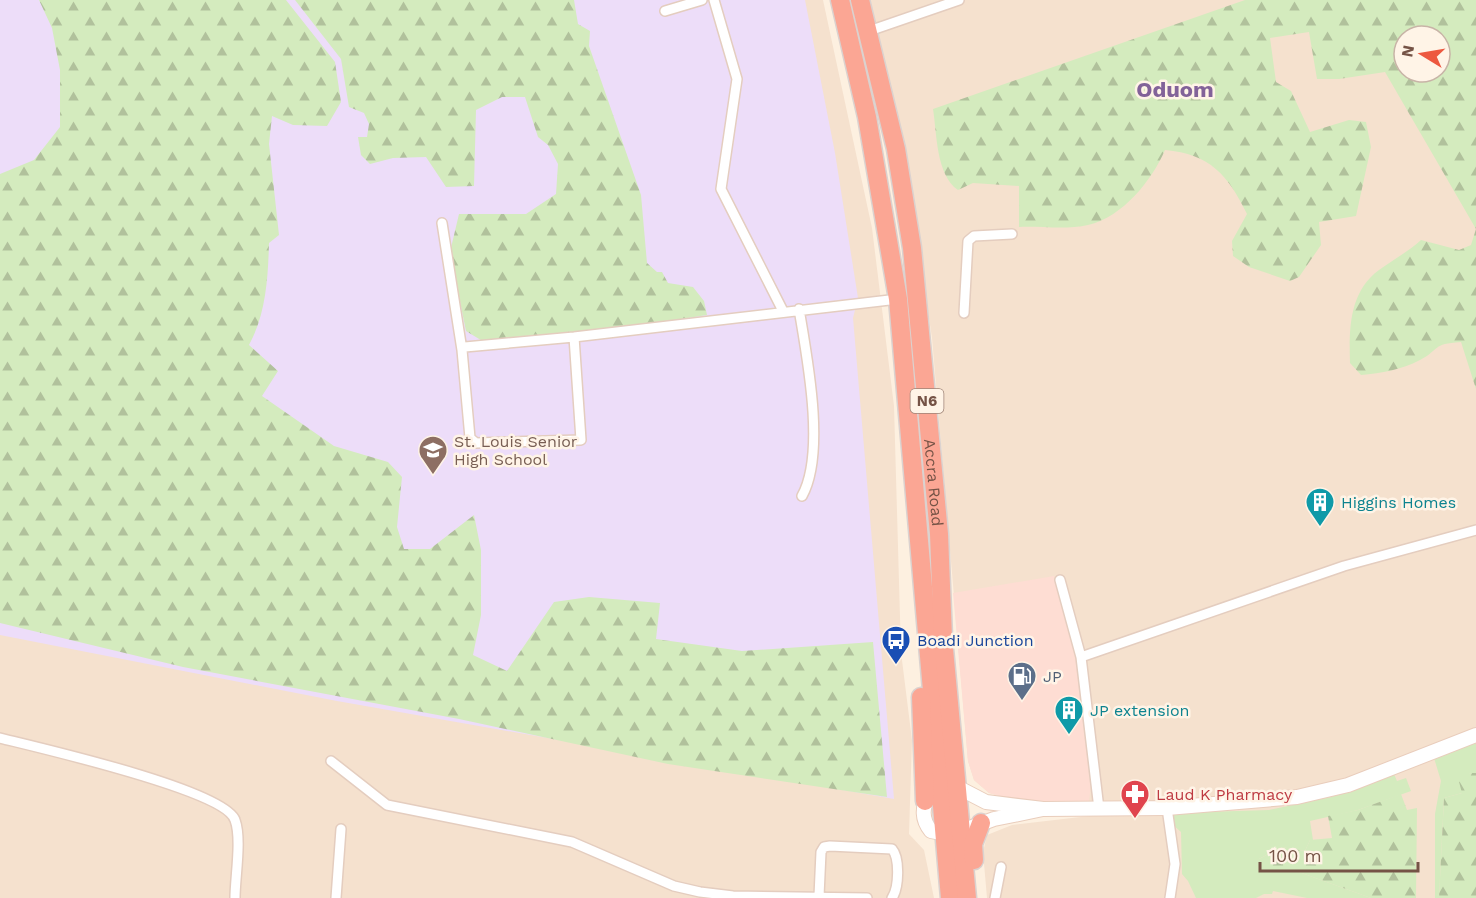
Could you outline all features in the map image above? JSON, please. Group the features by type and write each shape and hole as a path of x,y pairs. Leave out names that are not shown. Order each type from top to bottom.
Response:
{"highway":[{"name":"Accra Road","path":"840,0 867,117 898,299 950,898"},
{"name":"Accra Road","path":"860,0 896,149 912,248 939,534 943,638 968,898"},
{"path":"925,801 921,703 926,632"},
{"path":"976,898 973,844 981,823"}],"street":[{"path":"665,11 702,0"},
{"path":"714,0 737,79 721,189 783,311"},
{"path":"869,31 959,0"},
{"path":"442,223 462,350 470,438 476,443 577,441 583,437 573,337"},
{"path":"964,313 968,241 974,236 1011,234"},
{"path":"462,350 465,347 573,337 898,299"},
{"path":"799,309 813,425 810,476 802,496"},
{"path":"1081,657 1344,566 1476,530"},
{"path":"1060,580 1081,657 1100,809"},
{"path":"1043,810 981,823 944,836 931,831 925,824 923,813 925,801 940,789 959,788 986,802 1043,810 1167,808 1317,793 1403,765 1476,735"},
{"path":"0,738 85,759 165,783 227,809 235,820 237,832 235,898"},
{"path":"331,761 387,805 572,842 674,886 733,896 867,898"},
{"path":"1167,808 1175,864 1170,898"},
{"path":"336,898 341,829"},
{"path":"819,896 821,852 824,848 831,846 892,849 897,855 896,891 892,898"},
{"path":"995,898 1001,867"}],"shaded area":[{"name":"St. Louis Senior High School","path":"0,0 823,0 872,228 894,406 901,652 912,740 909,834 924,850 934,898 0,898"},
{"name":"St. Louis Senior High School","path":"0,0 805,0 835,153 858,298 853,318 894,799 337,701 0,635"},
{"path":"866,0 1476,0 1476,898 987,898 983,852 987,835 1012,825 1089,816 1089,802 1022,802 989,793 974,780 968,761 932,338 902,137"},
{"path":"1054,576 1075,649 1092,776 1089,801 1022,802 989,793 974,780 968,761 953,593"}],"green space":[{"path":"39,0 286,0 335,62 341,102 327,126 293,125 272,116 269,144 279,235 269,243 263,308 249,345 278,371 262,396 334,446 388,462 402,477 397,527 404,549 430,549 474,515 481,550 481,615 473,655 507,671 554,602 589,597 660,603 656,639 742,651 873,642 887,797 668,764 459,719 183,667 0,623 0,174 34,160 60,127 60,70 52,28"},
{"path":"295,0 574,0 578,24 590,31 589,46 641,195 647,263 657,272 662,272 668,283 693,287 704,301 707,315 630,327 484,342 466,331 450,252 459,214 526,214 556,194 558,164 548,145 538,137 525,97 502,97 476,110 474,186 446,187 426,157 393,158 370,164 361,155 358,137 367,137 369,124 364,113 349,107 341,59"},
{"path":"1245,0 1476,0 1476,229 1385,72 1339,79 1317,79 1309,32 1270,38 1276,82 1291,91 1310,132 1349,120 1366,122 1371,147 1356,216 1319,222 1321,245 1299,277 1290,281 1249,267 1233,256 1232,241 1247,214 1225,178 1216,169 1194,156 1165,150 1135,196 1101,221 1071,227 1019,227 1019,186 973,183 958,190 945,175 939,153 933,109"},
{"path":"1476,229 1476,389 1461,342 1440,346 1427,356 1406,366 1361,375 1350,363 1351,324 1356,300 1369,279 1421,240 1459,250 1471,245"},
{"path":"1476,743 1476,773 1470,773 1462,793 1444,798 1439,898 1435,898 1435,814 1441,781 1434,758"},
{"path":"1476,773 1476,898 1439,898 1444,798 1462,793 1458,778"},
{"path":"1394,774 1397,781 1406,778 1411,791 1358,810 1310,821 1313,840 1310,840 1305,851 1281,847 1259,859 1258,872 1296,871 1371,898 1307,898 1273,891 1272,894 1264,894 1256,898 1196,898 1182,874 1181,832 1172,824 1172,813 1269,810 1331,797"},
{"path":"1401,794 1407,810 1417,808 1416,898 1371,898 1296,871 1258,872 1256,870 1259,859 1281,847 1305,851 1310,840 1332,838 1328,816 1358,810"}],"place":[{"name":"St. Louis Senior High School","path":"433,476"},
{"name":"Higgins Homes","path":"1320,528"},
{"name":"Boadi Junction","path":"896,666"},
{"name":"JP","path":"1022,702"},
{"name":"JP extension","path":"1069,736"},
{"name":"Laud K Pharmacy","path":"1135,820"}],"district":[{"name":"Oduom","path":"1175,89"}]}
